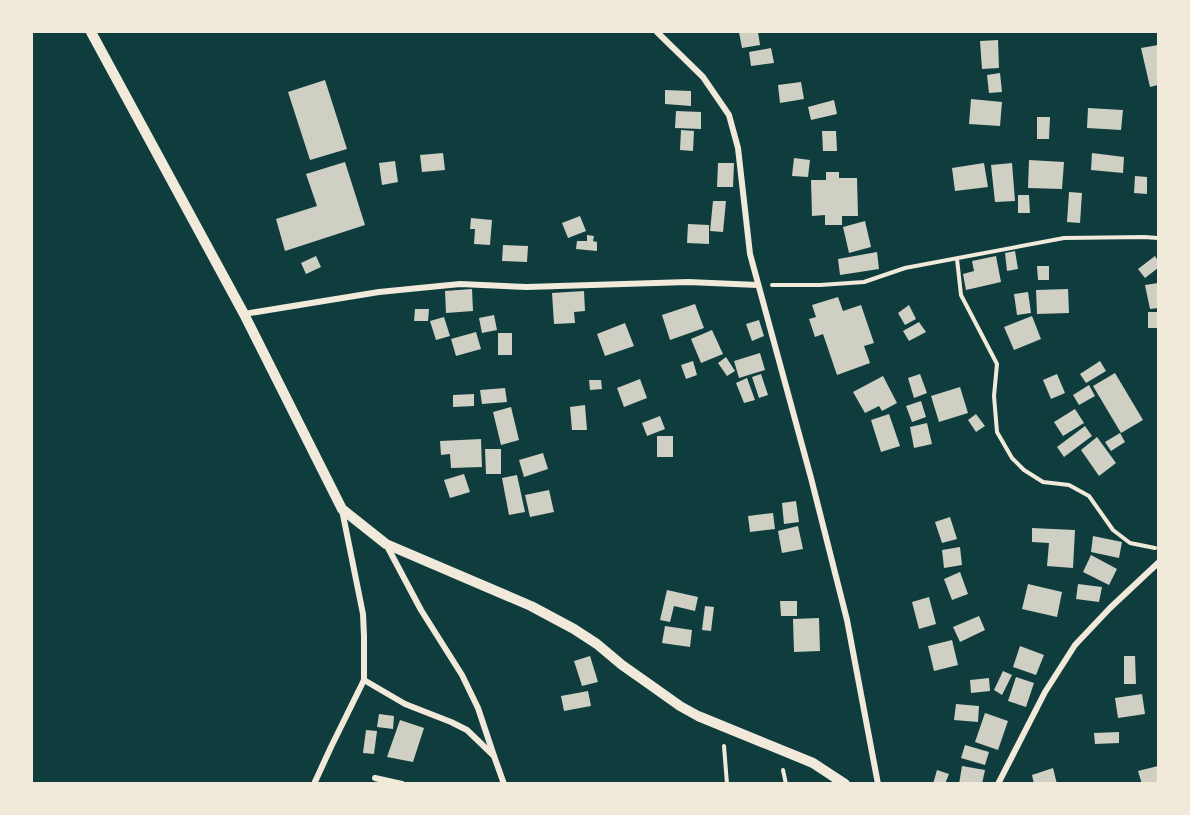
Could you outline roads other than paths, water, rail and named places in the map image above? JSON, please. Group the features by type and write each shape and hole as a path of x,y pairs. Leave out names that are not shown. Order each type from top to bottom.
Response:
{"street":[{"path":"91,32 244,314 342,509 363,614 364,680 314,783"},
{"path":"657,32 703,77 729,115 738,148 750,254 847,621 878,783"},
{"path":"244,314 379,292 460,284 527,286 688,282 758,285"},
{"path":"342,509 386,544 531,606 574,629 680,706 723,727 813,763 846,783"},
{"path":"386,544 421,610 462,675 478,708 504,783"},
{"path":"998,783 1045,692 1075,645 1158,563"},
{"path":"364,680 405,704 467,730 494,756"},
{"path":"375,778 402,783"}]}
